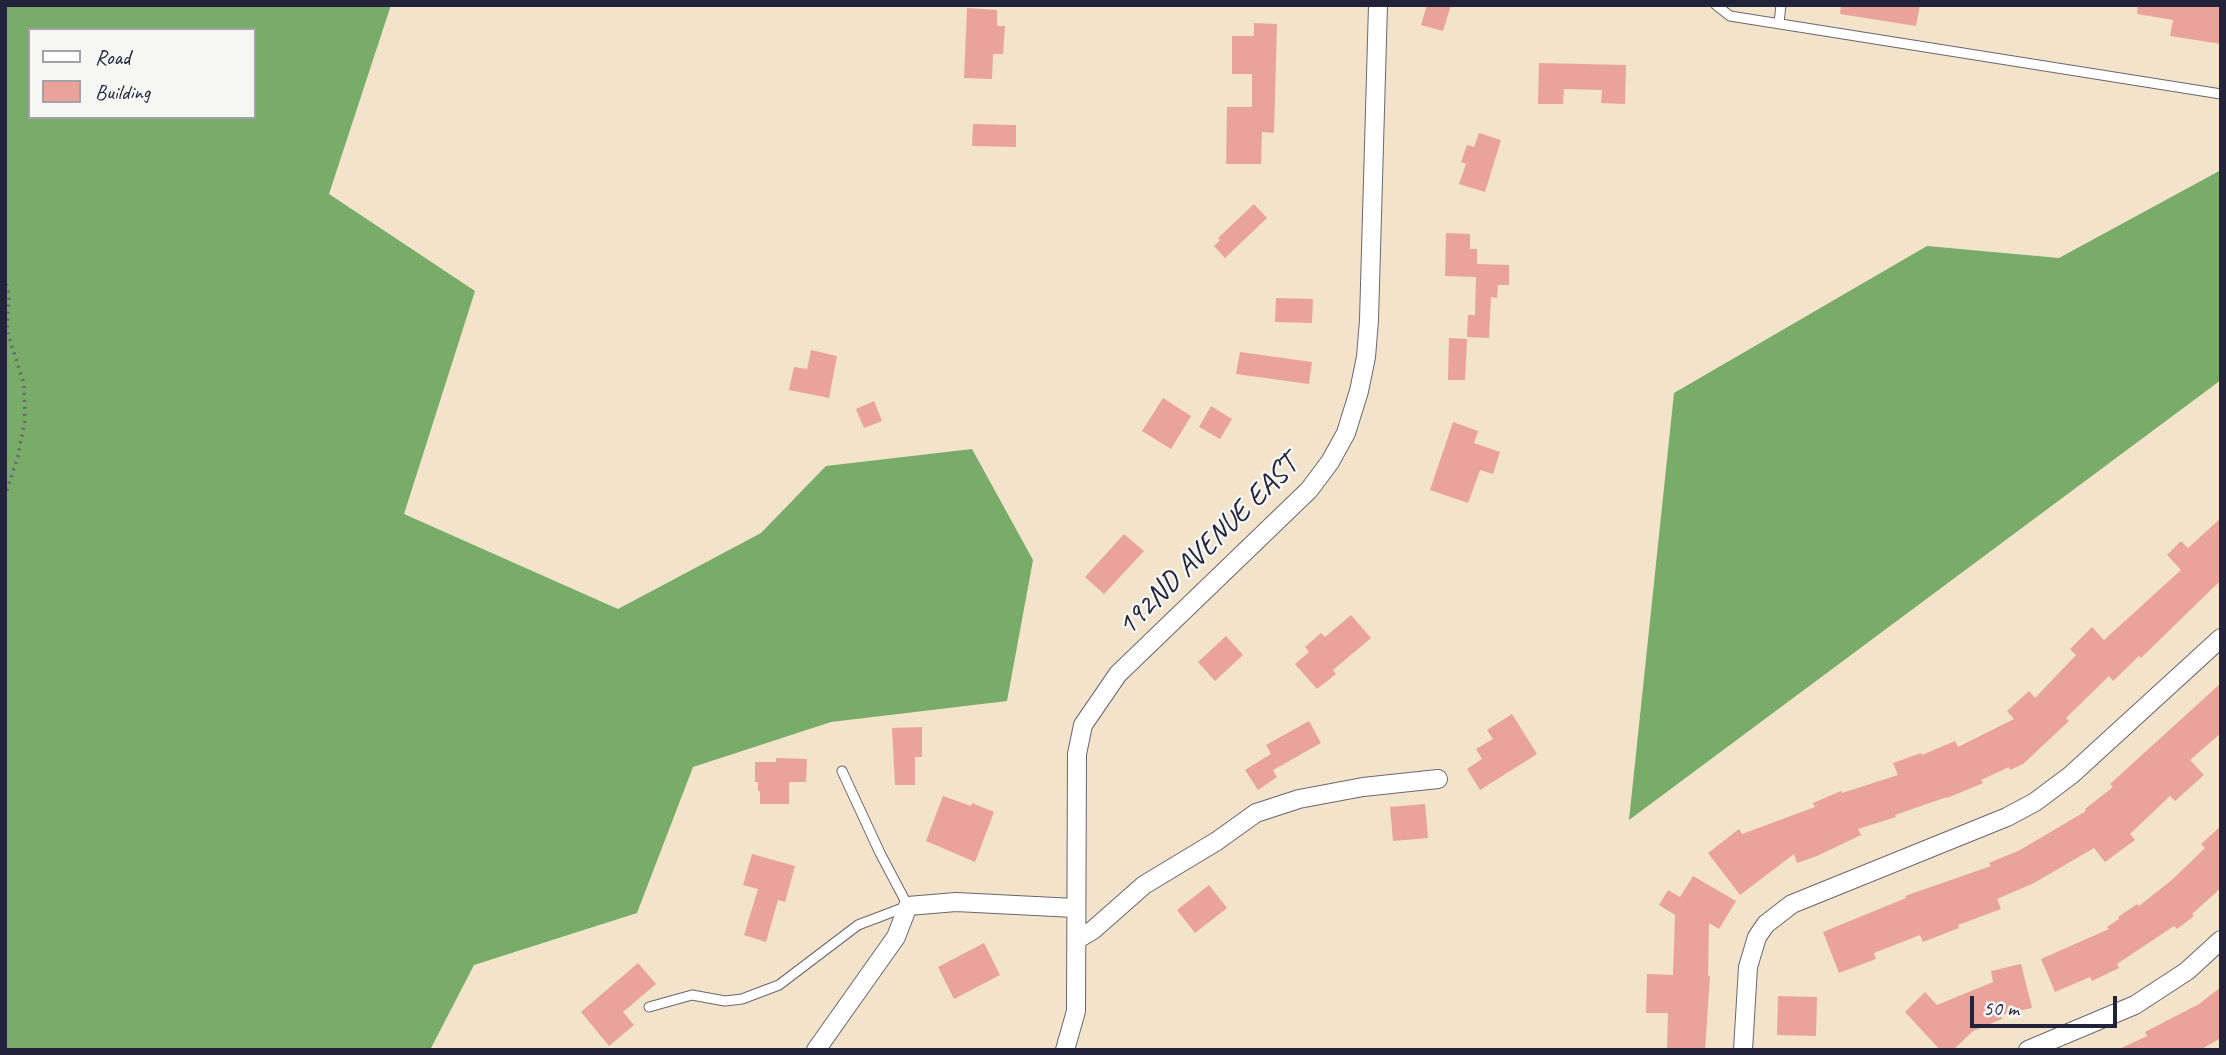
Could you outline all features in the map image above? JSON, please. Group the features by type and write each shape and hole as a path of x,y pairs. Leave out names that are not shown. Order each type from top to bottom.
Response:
{"street":[{"name":"192ND AVENUE EAST","path":"1078,939 1075,908 1077,754 1083,724 1118,674 1309,490 1330,462 1346,433 1366,357 1378,5"},
{"path":"1743,1050 1748,967 1758,937 1766,924 1792,904 2007,817 2035,802 2071,775 2221,638"},
{"path":"1065,1050 1076,1011 1078,939 1093,930 1144,886 1217,841 1256,813 1299,799 1350,789 1438,779"},
{"path":"816,1050 829,1028 896,937 908,906 956,902 1075,908"},
{"path":"2028,1050 2135,1005 2187,971 2221,940"}],"lane":[{"path":"1716,5 1730,16 2221,94"},
{"path":"1779,23 1782,5"},
{"path":"649,1007 692,995 725,1002 742,999 779,985 858,925 908,906 842,771"}],"path":[{"path":"5,278 9,296 7,331 24,384 25,419 18,456 5,496"}],"green space":[{"path":"5,5 391,5 329,194 475,291 404,514 618,609 761,533 826,466 972,449 1033,560 1007,701 831,722 693,767 637,913 474,965 430,1050 5,1050"},
{"path":"2221,170 2221,380 1629,820 1674,393 1927,246 2059,258"}],"building":[{"path":"1427,5 1451,5 1443,31 1421,25"},
{"path":"1841,5 1920,5 1916,26 1840,14"},
{"path":"2138,5 2221,5 2221,44 2170,36 2173,20 2137,14"},
{"path":"967,8 997,10 997,26 1005,26 1003,54 993,54 992,79 964,78"},
{"path":"1254,23 1277,24 1274,133 1262,132 1261,164 1226,164 1227,107 1252,107 1252,74 1232,74 1232,36 1254,36"},
{"path":"1539,63 1626,65 1625,104 1601,103 1602,90 1564,89 1563,104 1538,104"},
{"path":"973,124 1016,125 1016,147 972,146"},
{"path":"1479,133 1501,140 1485,192 1459,184 1466,164 1461,162 1467,145 1474,147"},
{"path":"1254,204 1267,218 1225,258 1214,246 1220,240 1218,238"},
{"path":"1446,233 1470,234 1470,249 1477,249 1477,264 1509,265 1509,285 1498,285 1497,298 1491,297 1489,338 1467,337 1468,315 1475,315 1476,277 1445,276"},
{"path":"1276,298 1313,299 1312,323 1275,322"},
{"path":"1449,338 1467,339 1465,380 1448,380"},
{"path":"811,350 837,356 829,398 789,390 794,367 807,369"},
{"path":"1240,352 1312,362 1309,384 1236,374"},
{"path":"1163,398 1191,416 1171,449 1142,431"},
{"path":"874,401 882,421 864,428 856,409"},
{"path":"1211,406 1232,419 1220,439 1199,427"},
{"path":"1453,422 1478,431 1474,443 1500,452 1493,474 1480,470 1468,503 1430,490"},
{"path":"2221,518 2221,580 2141,658 2139,656 2113,681 2109,676 2066,718 2069,721 2023,764 2010,770 2009,767 1981,780 1983,783 1947,798 1858,829 1861,835 1817,856 1797,863 1794,854 1740,895 1708,853 1739,829 1742,834 1815,807 1813,803 1841,791 1842,793 1898,775 1893,763 1921,753 1922,755 1955,741 1958,747 2014,719 2007,711 2029,691 2035,698 2076,655 2070,649 2092,627 2104,640 2181,570 2167,555 2181,541 2188,548"},
{"path":"1124,534 1144,551 1104,594 1085,577"},
{"path":"1351,615 1371,638 1333,670 1336,674 1317,689 1295,664 1309,652 1305,647 1321,633 1325,637"},
{"path":"1226,636 1243,655 1215,681 1198,662"},
{"path":"2221,683 2221,733 2190,760 2204,775 2175,801 2170,796 2130,834 2135,840 2105,862 2094,848 2034,883 1997,899 2001,909 1923,942 1920,935 1874,953 1876,959 1839,973 1823,932 1906,898 1905,896 1991,866 1989,863 2020,850 2086,811 2085,809 2113,787 2110,784"},
{"path":"1512,714 1537,754 1480,790 1467,769 1482,759 1476,749 1493,739 1487,730"},
{"path":"1309,721 1321,743 1273,770 1277,777 1258,790 1245,770 1271,754 1266,745"},
{"path":"922,727 922,757 915,757 915,785 895,785 892,728"},
{"path":"776,758 807,759 806,782 789,782 789,804 760,804 758,782 755,782 755,762 776,762"},
{"path":"943,796 994,812 975,862 926,841"},
{"path":"1425,804 1428,838 1393,841 1390,807"},
{"path":"2221,826 2221,888 2192,914 2194,916 2117,964 2119,968 2092,981 2090,977 2055,992 2041,959 2109,929 2107,927 2119,919 2118,917 2137,904 2139,906 2173,879 2205,848 2201,844"},
{"path":"752,854 795,866 785,902 778,900 766,942 744,935 758,889 743,885"},
{"path":"1693,876 1736,901 1719,929 1709,923 1710,976 1705,1050 1667,1050 1668,1013 1646,1013 1647,974 1673,975 1675,915 1659,905 1668,890 1680,897"},
{"path":"1209,885 1227,908 1195,933 1177,910"},
{"path":"984,943 1000,975 954,999 938,967"},
{"path":"638,963 656,984 623,1012 634,1025 609,1046 581,1012"},
{"path":"2021,964 2032,1008 2000,1015 2002,1019 1973,1031 1953,1050 1940,1050 1905,1012 1925,992 1937,1005 1993,982 1991,971"},
{"path":"2221,987 2221,1038 2200,1050 2117,1050 2147,1036 2145,1032 2199,1004"},
{"path":"1778,996 1817,997 1816,1036 1777,1035"}]}
